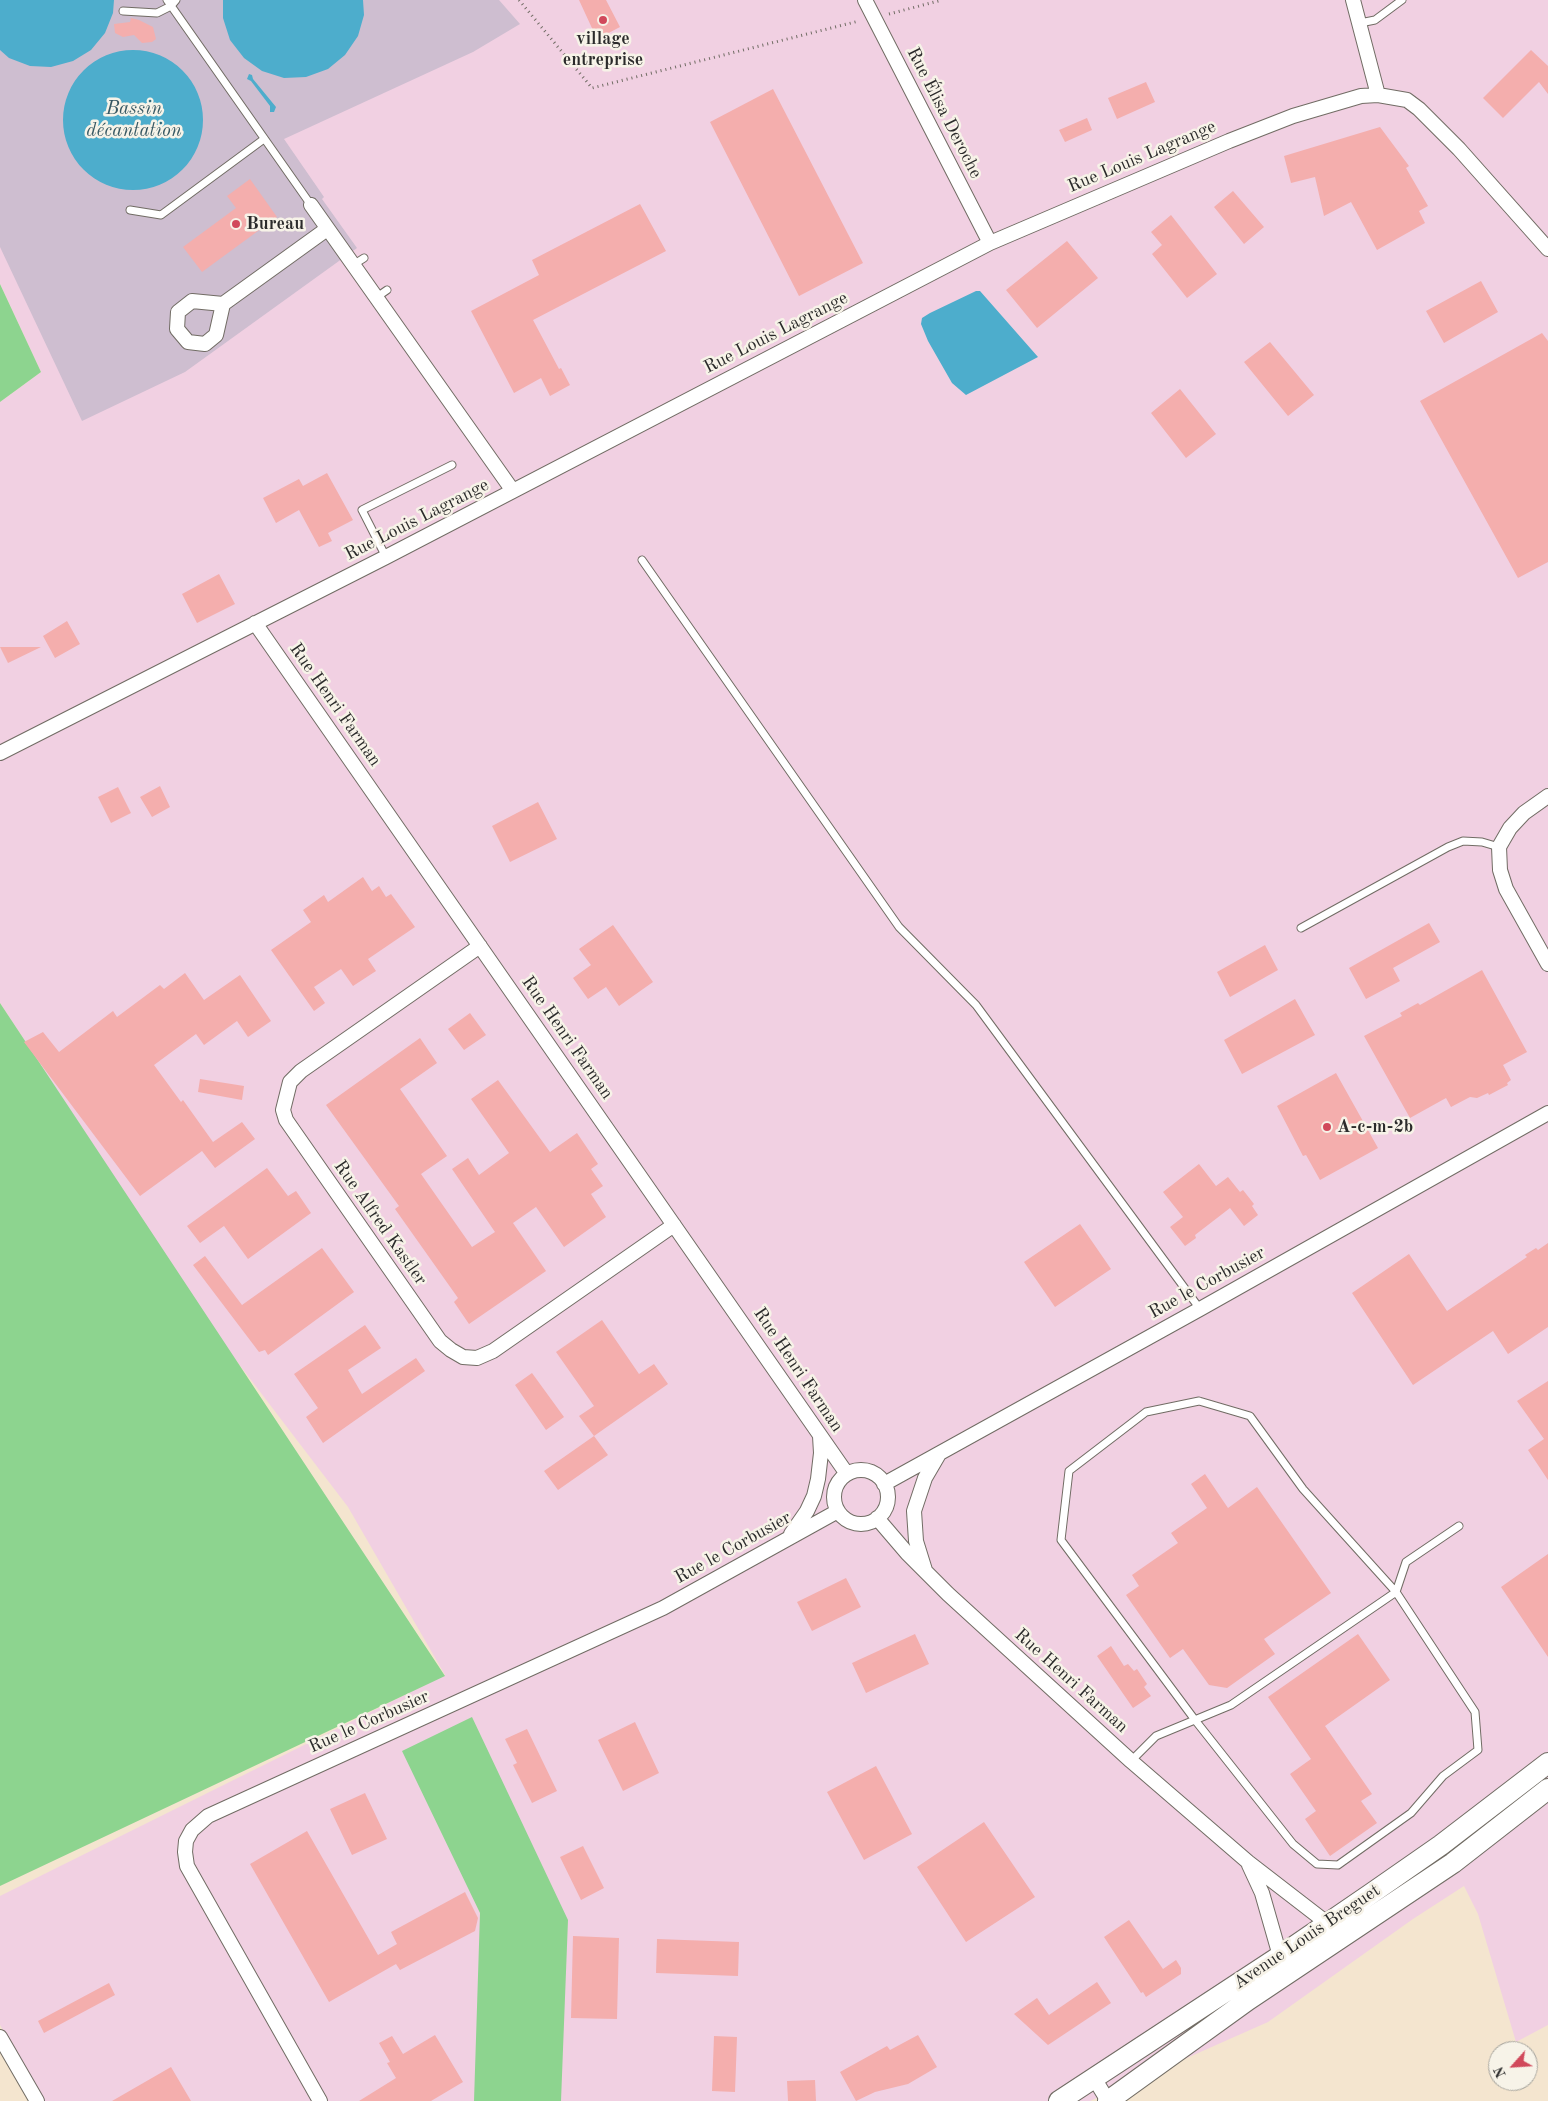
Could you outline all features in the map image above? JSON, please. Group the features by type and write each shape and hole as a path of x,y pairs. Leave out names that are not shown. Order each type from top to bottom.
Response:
{"street":[{"name":"Rue Élisa Deroche","path":"865,0 990,243"},
{"path":"1353,0 1378,95"},
{"name":"Rue Louis Lagrange","path":"0,753 386,557 990,243 1261,128 1345,100 1361,96 1378,95 1407,100 1420,108 1548,248"},
{"path":"312,205 327,229 359,261 513,491"},
{"path":"223,304 327,229"},
{"name":"Rue Henri Farman","path":"255,623 847,1474"},
{"path":"1548,796 1524,813 1510,828 1499,847 1500,870 1506,889 1548,964"},
{"name":"Rue Alfred Kastler","path":"480,946 301,1071 290,1082 282,1110 286,1120 440,1341 464,1357 477,1358 493,1351 674,1224"},
{"name":"Rue le Corbusier","path":"884,1484 1548,1114"},
{"path":"787,1538 797,1528 814,1496 821,1454 819,1434"},
{"path":"926,1572 916,1541 914,1510 925,1478 933,1461 941,1451"},
{"path":"856,1470 865,1470 874,1473 884,1484 888,1494 888,1503 884,1511 877,1518 863,1524 855,1523 847,1520 838,1511 834,1497 836,1488 840,1480 847,1474 856,1470"},
{"name":"Rue le Corbusier","path":"320,2101 187,1866 186,1841 192,1830 208,1816 663,1608 838,1511"},
{"name":"Rue Henri Farman","path":"877,1518 926,1572 1131,1761 1248,1862 1333,1931"},
{"name":"Avenue Louis Breguet","path":"1333,1931 1548,1763"},
{"name":"Avenue Louis Breguet","path":"1059,2101 1285,1963 1333,1931 1452,1863 1548,1789"},
{"name":"Rue Henri Farman","path":"1248,1862 1262,1893 1285,1963"},
{"name":"Avenue Louis Breguet","path":"1108,2101 1285,1963"},
{"path":"0,2037 37,2101"},
{"path":"1094,2078 1108,2101"}],"lane":[{"path":"1360,23 1375,20 1402,0"},
{"path":"123,11 157,13 171,2 264,139 312,205"},
{"path":"130,210 161,215 264,139"},
{"path":"386,557 362,510 452,465"},
{"path":"642,560 899,927 976,1005 1200,1309"},
{"path":"1301,928 1448,846 1463,841 1482,842 1499,847"},
{"path":"1199,1402 1250,1416 1303,1489 1396,1592 1475,1712 1478,1750 1443,1776 1411,1813 1338,1865 1317,1864 1293,1844 1195,1720 1061,1540 1069,1471 1146,1412 1199,1402"},
{"path":"1131,1761 1156,1736 1231,1705 1396,1592 1406,1562 1459,1526"}],"path":[{"path":"519,0 592,88 942,0"}],"shaded area":[{"path":"0,0 1548,0 1548,2025 1516,2041 1478,1914 1464,1886 1413,1919 1268,2022 1090,2101 43,2101 0,2025 0,1896 445,1675 348,1507 222,1342 0,1003 0,402 41,372 0,284"},
{"path":"0,0 499,0 520,24 473,52 284,139 324,197 322,199 357,248 185,372 82,421 0,247"}],"green space":[{"path":"0,284 41,372 0,402"},
{"path":"0,1003 445,1676 0,1886"},
{"path":"472,1717 568,1920 561,2101 474,2101 480,1913 402,1751"}],"water":[{"path":"0,0 114,0 113,13 105,33 91,50 73,61 51,67 30,66 9,58 0,50"},
{"path":"223,0 363,0 364,15 358,36 345,55 328,69 306,77 284,78 262,71 244,58 230,40 223,18"},
{"name":"Bassin décantation","path":"133,50 147,51 160,55 172,61 183,70 192,81 198,93 202,106 202,134 198,147 192,159 183,170 172,179 160,185 147,189 133,190 119,189 106,185 94,179 83,170 74,159 68,147 64,134 63,120 64,106 68,93 74,81 83,70 94,61 106,55 119,51"},
{"path":"249,74 252,75 253,79 276,107 274,112 270,112 270,106 251,81 247,79"},
{"path":"976,291 980,291 1038,357 966,395 952,383 928,341 921,324 922,318 930,313"}],"building":[{"name":"village entreprise","path":"579,0 606,0 620,27 597,39"},
{"path":"131,18 153,27 156,39 152,42 142,43 134,35 123,37 115,33 114,24 130,22"},
{"path":"1531,50 1548,66 1548,94 1539,82 1503,118 1483,98"},
{"path":"1146,82 1155,102 1117,119 1108,98"},
{"path":"773,89 863,263 799,296 710,122"},
{"path":"1087,118 1092,130 1065,142 1059,130"},
{"path":"1380,127 1409,166 1406,168 1428,206 1419,211 1425,223 1377,250 1351,202 1324,216 1315,177 1291,183 1284,156"},
{"name":"Bureau","path":"250,179 277,217 202,272 183,247 236,208 227,196"},
{"path":"1233,191 1264,227 1244,244 1214,207"},
{"path":"640,204 666,251 533,320 559,369 561,368 570,385 550,396 541,378 514,393 471,311 539,275 532,260"},
{"path":"1171,215 1217,274 1187,298 1152,254 1162,245 1151,232"},
{"path":"1067,241 1098,278 1037,328 1006,290"},
{"path":"1481,281 1498,312 1444,343 1426,311"},
{"path":"1542,333 1548,341 1548,562 1518,578 1420,401"},
{"path":"1270,342 1314,395 1288,416 1244,362"},
{"path":"1180,389 1216,434 1186,458 1151,413"},
{"path":"327,473 353,520 328,533 332,541 319,547 299,510 276,523 263,498 299,479 303,486"},
{"path":"219,574 235,604 197,623 182,594"},
{"path":"67,621 80,644 55,658 43,636"},
{"path":"0,647 41,647 8,663"},
{"path":"160,786 170,807 152,817 140,797"},
{"path":"118,787 131,813 111,823 98,797"},
{"path":"538,802 557,839 510,862 492,826"},
{"path":"363,877 372,891 379,886 386,897 391,894 415,927 368,959 376,971 353,986 341,969 314,987 325,1003 314,1011 271,950 311,922 303,910 324,895 328,902"},
{"path":"1429,923 1440,942 1393,968 1400,981 1366,999 1349,968"},
{"path":"613,925 653,982 619,1006 606,987 588,999 573,978 591,965 579,949"},
{"path":"1265,945 1278,970 1230,997 1217,972"},
{"path":"1482,970 1527,1052 1503,1065 1511,1080 1507,1083 1508,1085 1489,1095 1488,1093 1477,1098 1470,1097 1451,1107 1446,1098 1410,1118 1364,1036 1402,1016 1400,1013 1418,1003 1420,1005"},
{"path":"185,973 204,1000 240,975 271,1021 248,1037 237,1021 204,1045 196,1034 154,1065 181,1102 183,1100 213,1142 242,1122 255,1139 215,1168 202,1151 140,1196 24,1042 43,1032 59,1052 113,1011 117,1017 160,985 164,989"},
{"path":"1295,999 1315,1035 1242,1074 1224,1040"},
{"path":"470,1013 486,1035 464,1050 448,1029"},
{"path":"420,1038 437,1063 400,1089 447,1156 421,1174 472,1247 495,1232 452,1169 468,1158 479,1175 509,1153 471,1099 498,1080 550,1152 577,1133 598,1164 591,1169 603,1186 591,1194 606,1217 564,1247 536,1207 513,1223 546,1271 469,1324 454,1302 458,1298 395,1209 399,1206 326,1105"},
{"name":"A-c-m-2b","path":"1336,1073 1378,1148 1320,1180 1306,1155 1303,1156 1277,1106"},
{"path":"200,1079 244,1086 242,1100 198,1092"},
{"path":"1199,1164 1216,1186 1228,1177 1240,1192 1243,1190 1254,1204 1252,1206 1258,1215 1244,1226 1230,1208 1195,1235 1196,1238 1185,1246 1170,1227 1183,1217 1163,1192"},
{"path":"267,1168 288,1196 296,1191 311,1213 248,1259 224,1226 200,1243 187,1226"},
{"path":"1080,1224 1111,1269 1055,1307 1024,1262"},
{"path":"1548,1243 1548,1327 1508,1354 1493,1331 1413,1385 1352,1293 1409,1254 1447,1311 1527,1257 1525,1255 1536,1248 1538,1250"},
{"path":"322,1248 354,1292 268,1355 265,1350 259,1352 193,1265 205,1256 242,1305"},
{"path":"602,1320 639,1374 654,1364 668,1384 594,1436 579,1416 594,1406 556,1352"},
{"path":"365,1325 381,1348 348,1370 362,1394 416,1358 425,1371 323,1443 306,1417 318,1408 294,1374"},
{"path":"532,1373 564,1417 546,1430 515,1385"},
{"path":"1548,1381 1548,1480 1528,1450 1544,1439 1517,1401"},
{"path":"594,1436 608,1455 558,1490 544,1471"},
{"path":"1205,1474 1228,1508 1257,1487 1331,1593 1264,1639 1275,1654 1227,1688 1209,1685 1183,1649 1170,1658 1126,1595 1139,1586 1132,1575 1178,1543 1171,1533 1207,1508 1191,1484"},
{"path":"1548,1554 1548,1657 1501,1587"},
{"path":"846,1578 861,1607 812,1631 797,1602"},
{"path":"915,1634 929,1664 866,1693 852,1663"},
{"path":"1358,1634 1390,1680 1325,1726 1372,1794 1361,1801 1377,1823 1330,1856 1305,1819 1316,1811 1290,1774 1311,1759 1268,1697"},
{"path":"1111,1646 1124,1666 1128,1664 1134,1671 1137,1669 1147,1684 1144,1687 1151,1696 1133,1708 1097,1656"},
{"path":"635,1722 659,1773 623,1791 598,1740"},
{"path":"527,1729 557,1791 532,1803 513,1765 517,1763 505,1739"},
{"path":"876,1766 912,1834 864,1860 827,1792"},
{"path":"365,1793 387,1839 352,1855 330,1809"},
{"path":"984,1822 1035,1897 966,1942 917,1867"},
{"path":"307,1831 378,1955 397,1944 391,1932 465,1892 478,1918 475,1931 400,1970 396,1964 329,2002 250,1864"},
{"path":"583,1846 604,1888 581,1900 560,1857"},
{"path":"1129,1920 1163,1969 1176,1960 1181,1968 1181,1974 1146,1997 1143,1992 1141,1993 1104,1937"},
{"path":"573,1936 619,1938 617,2019 571,2018"},
{"path":"657,1939 739,1942 738,1976 656,1973"},
{"path":"1097,1982 1111,2003 1048,2045 1014,2014 1037,1998 1049,2015"},
{"path":"109,1983 115,1995 44,2033 38,2021"},
{"path":"435,2035 463,2082 431,2101 359,2101 396,2078 387,2063 390,2062 379,2043 392,2036 403,2054"},
{"path":"918,2035 937,2067 908,2084 875,2092 856,2101 840,2072 887,2046 890,2050"},
{"path":"714,2036 737,2037 735,2092 712,2091"},
{"path":"171,2067 191,2101 112,2101"},
{"path":"815,2080 816,2101 788,2101 787,2081"}],"place":[{"name":"village entreprise","path":"603,20"},
{"name":"Bureau","path":"236,224"},
{"name":"A-c-m-2b","path":"1327,1127"}]}
